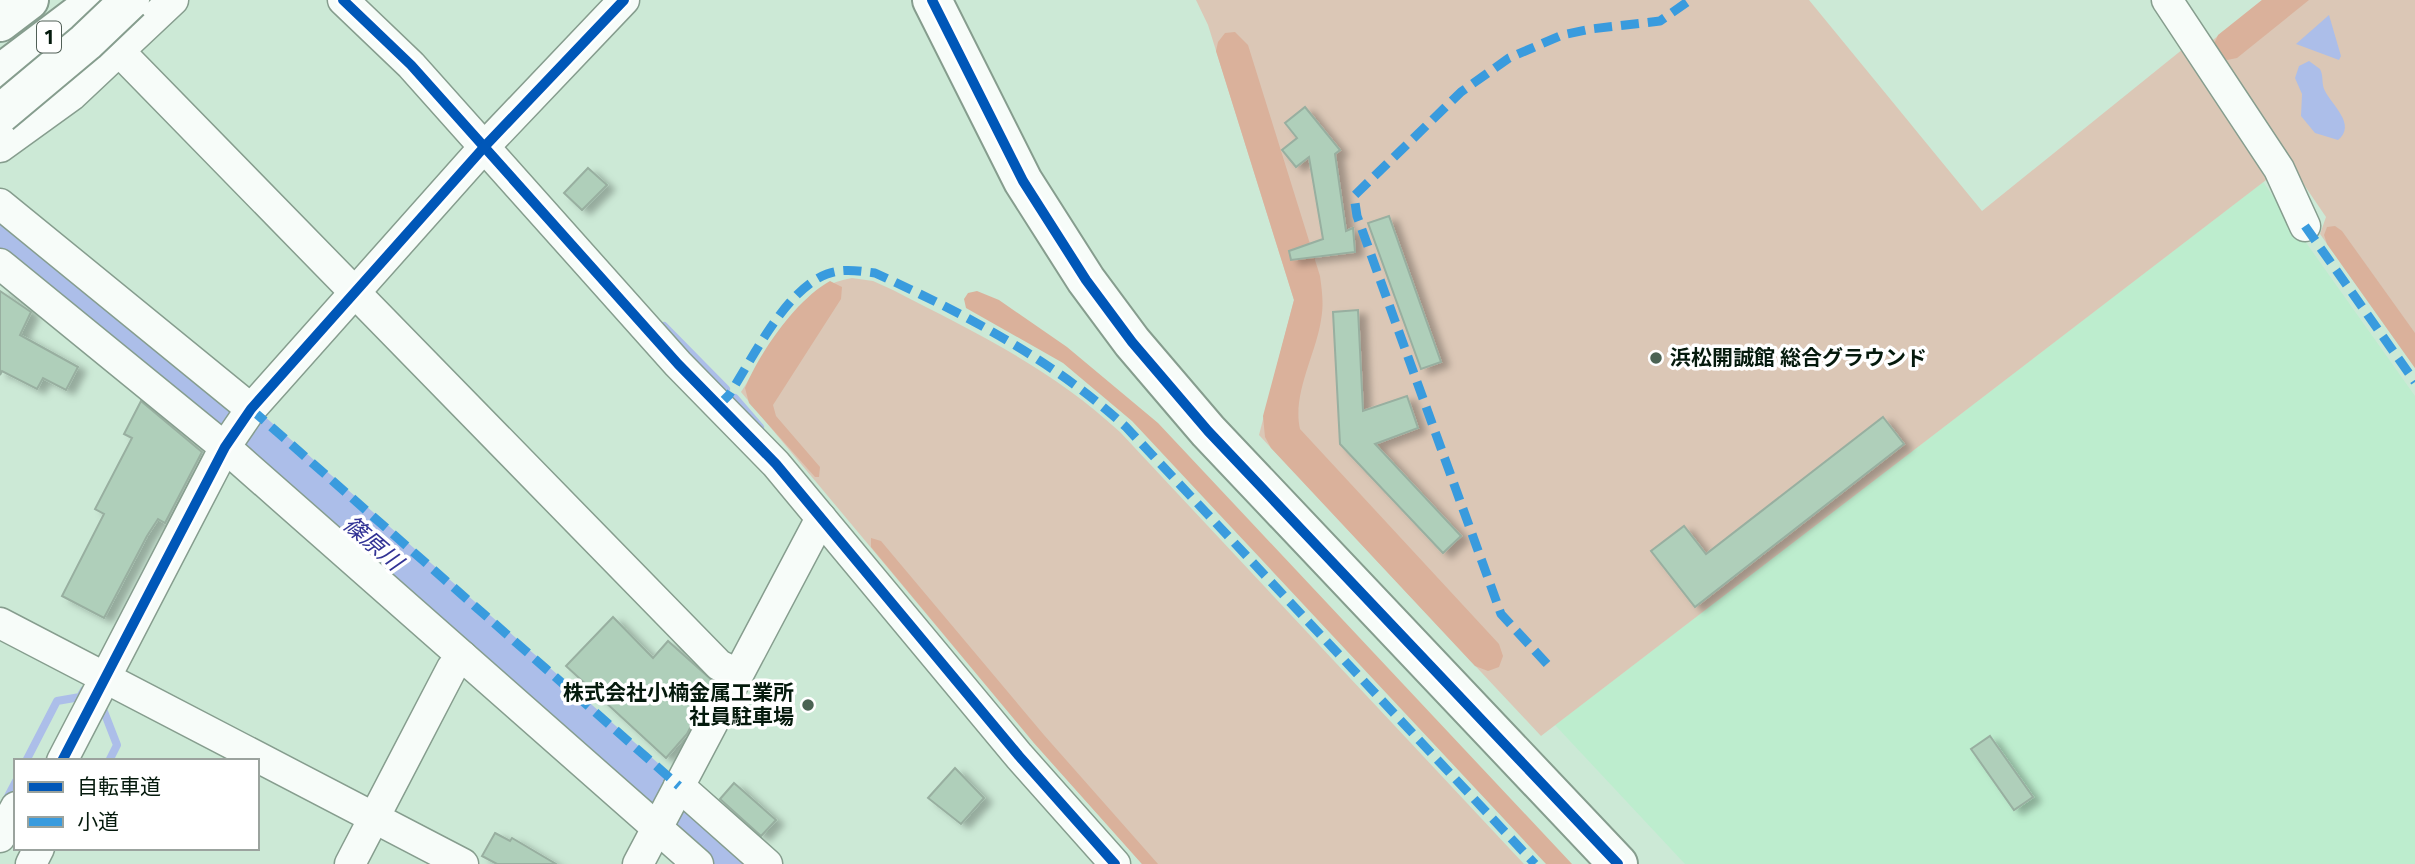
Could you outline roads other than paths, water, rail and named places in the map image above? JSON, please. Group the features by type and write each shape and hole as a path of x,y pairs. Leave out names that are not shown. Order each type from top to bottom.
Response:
{"main road":[{"name":"1","path":"0,22 29,0"},
{"name":"1","path":"0,74 101,0"},
{"path":"932,0 1030,192 1086,280 1132,342 1236,461 1618,864"},
{"path":"0,114 77,50 128,29"}],"street":[{"path":"101,0 355,292 719,665 737,674"},
{"path":"0,147 72,95 128,29 173,0"},
{"path":"343,0 411,65 486,145 659,343 758,445 1019,756 1115,864"},
{"path":"63,759 238,427 486,145 624,0"},
{"path":"2167,0 2279,169 2305,226"},
{"path":"0,204 238,427 462,656 669,806 767,864"},
{"path":"0,264 238,427"},
{"path":"638,864 821,518"},
{"path":"0,623 99,689 249,759"},
{"path":"349,864 452,668 462,656"},
{"path":"41,759 54,732 99,689"},
{"path":"86,759 90,751 99,689"},
{"path":"259,763 374,817 463,864"},
{"path":"669,806 698,864"},
{"path":"0,837 14,811"}],"water":[{"path":"2329,15 2341,56 2339,60 2296,44"},
{"path":"2309,61 2320,69 2325,91 2344,122 2343,134 2338,140 2315,133 2301,116 2302,94 2295,78 2299,66"}],"waterway":[{"name":"篠原川","path":"0,230 250,435 737,864"},
{"path":"664,326 726,389"},
{"path":"735,398 760,427"},
{"path":"221,426 226,415"},
{"path":"27,759 57,701 80,697 84,690"},
{"path":"103,709 117,745 110,759"},
{"path":"5,802 14,785"}],"place":[{"name":"浜松開誠館 総合グラウンド","path":"1656,358"},
{"name":"株式会社小楠金属工業所 社員駐車場","path":"808,705"}]}
